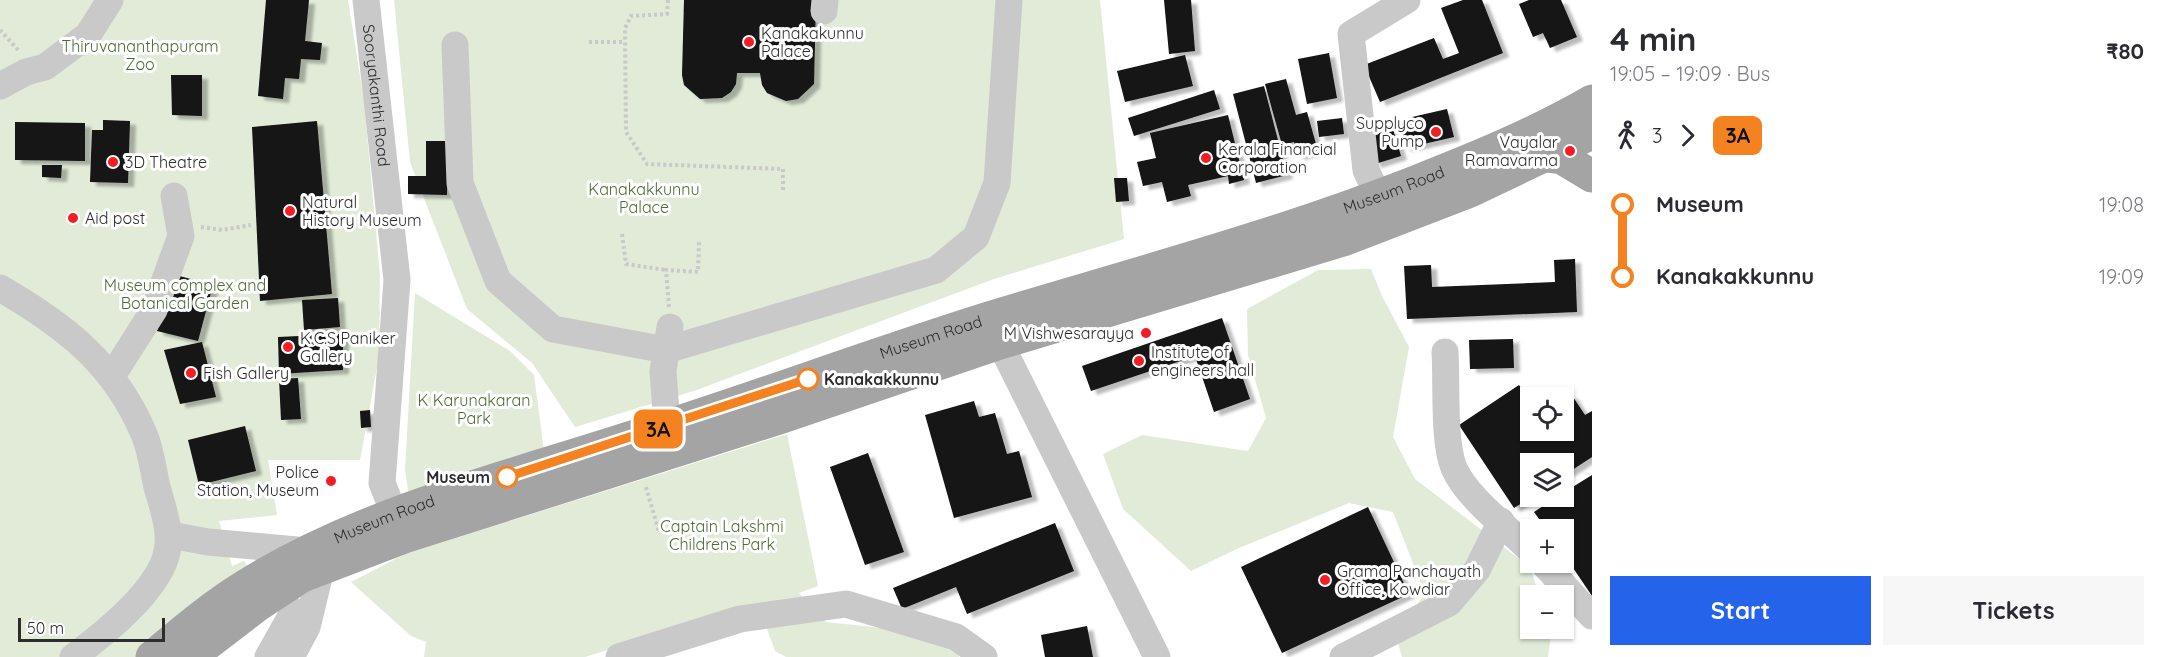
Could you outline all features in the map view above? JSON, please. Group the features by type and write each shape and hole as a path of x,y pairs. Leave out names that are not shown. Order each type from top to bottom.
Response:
{"main road":[{"name":"Museum Road","path":"190,657 311,566 394,513 667,426 990,318 1218,252 1378,196 1510,145 1588,127"},
{"name":"Museum Road","path":"152,657 226,599 311,566 639,464 1000,343 1343,240 1470,191 1546,156 1588,127"},
{"path":"1546,156 1562,158 1592,176"}],"street":[{"path":"0,86 26,72 45,67 88,35 110,0"},
{"name":"Sooryakanthi Road","path":"366,0 397,280 382,483 394,513"},
{"path":"455,45 460,183 498,280 553,329 668,339 936,270 976,237 998,183 1009,0"},
{"path":"1378,196 1366,170 1351,34 1407,0"},
{"path":"112,376 154,310 181,237 174,196"},
{"path":"0,288 41,312 74,336 112,376 144,435 170,535 165,561 153,584 99,637 74,657"},
{"path":"667,426 663,371 668,339"},
{"path":"1000,343 1157,657"},
{"path":"1446,352 1449,452 1454,468 1466,487 1520,540"},
{"path":"1343,657 1449,603 1477,570 1501,521"},
{"path":"170,535 311,566"},
{"path":"268,657 292,616 311,566"},
{"path":"291,657 307,627 311,566"},
{"path":"1552,573 1592,616"},
{"path":"619,657 740,619 846,604 956,637 984,657"}],"path":[{"path":"669,0 667,15 631,16 625,28 626,132 647,164 783,169 783,192"},
{"path":"589,42 624,42"},
{"path":"222,230 251,225"},
{"path":"622,234 626,264 698,273 699,240"},
{"path":"666,270 668,339"},
{"path":"639,464 659,532"}],"green space":[{"name":"Museum complex and Botanical Garden","path":"0,0 348,0 364,101 380,275 379,357 360,460 268,460 277,515 219,521 232,566 244,561 254,575 145,657 0,657"},
{"name":"Kanakakkunnu Palace","path":"394,0 1100,0 1124,239 994,279 694,391 575,427 532,363 467,309 410,162"},
{"path":"1371,269 1382,296 1409,347 1393,437 1415,479 1520,559 1520,573 1532,573 1536,585 1520,585 1520,639 1550,639 1548,657 1402,657 1395,633 1425,594 1393,512 1349,503 1239,548 1191,571 1123,509 1103,454 1142,435 1248,451 1266,418 1248,355 1247,309 1318,270"},
{"name":"K Karunakaran Park","path":"415,293 510,351 534,375 545,458 409,497 405,470"},
{"name":"Captain Lakshmi Childrens Park","path":"787,434 818,586 799,593 826,622 919,632 958,647 959,657 786,657 775,651 758,604 585,657 424,657 426,642 411,636 351,582 405,554"}],"building":[{"path":"266,0 309,0 305,41 322,43 320,60 301,59 299,79 285,78 283,99 258,96"},
{"name":"Kanakakunnu Palace","path":"684,0 816,0 814,84 798,99 786,101 767,93 762,85 760,73 737,73 736,84 731,92 722,98 700,99 684,85 682,75"},
{"path":"1164,0 1191,0 1195,51 1169,54"},
{"path":"1463,0 1482,0 1503,53 1380,102 1364,65 1434,38 1443,59 1459,53 1441,8"},
{"path":"1529,0 1561,0 1577,37 1550,48 1543,33 1533,37 1519,4"},
{"path":"1329,53 1337,98 1307,104 1298,59"},
{"path":"1185,55 1193,86 1125,102 1117,71"},
{"path":"171,75 202,75 202,116 172,115"},
{"path":"1286,79 1296,115 1307,112 1318,151 1298,156 1294,142 1282,145 1265,84"},
{"path":"1264,86 1287,175 1256,183 1233,94"},
{"path":"1214,90 1220,109 1134,136 1128,118"},
{"path":"1447,109 1454,137 1406,148 1399,120"},
{"path":"1228,115 1244,180 1229,184 1228,176 1188,185 1191,196 1167,202 1162,182 1143,186 1137,162 1156,158 1150,133"},
{"path":"1342,118 1344,134 1319,137 1317,121"},
{"path":"103,120 130,121 128,183 90,182 92,130 103,130"},
{"name":"Natural History Museum","path":"317,121 332,294 260,301 252,127"},
{"path":"15,122 85,123 85,161 15,160"},
{"path":"1393,129 1401,156 1375,164 1366,137"},
{"path":"426,141 448,141 447,195 408,194 408,176 426,176"},
{"path":"42,165 62,165 61,178 42,177"},
{"path":"1114,178 1127,178 1129,201 1116,202"},
{"path":"1575,259 1577,312 1407,319 1404,266 1431,265 1432,287 1555,282 1554,260"},
{"path":"172,274 213,285 198,341 157,331"},
{"path":"338,298 340,327 304,330 302,300"},
{"name":"Institute of engineers hall","path":"1222,318 1250,399 1214,412 1195,356 1091,391 1082,366"},
{"path":"343,334 343,370 279,374 278,337"},
{"path":"1513,339 1514,368 1470,369 1469,340"},
{"name":"Fish Gallery","path":"202,342 216,397 180,404 164,350"},
{"path":"298,378 301,419 281,420 279,379"},
{"path":"1519,385 1520,441 1574,441 1574,398 1585,415 1592,411 1592,457 1574,469 1574,453 1520,453 1520,504 1514,508 1459,425"},
{"path":"974,401 979,417 995,413 1007,454 1019,451 1032,497 954,518 925,415"},
{"path":"370,410 371,427 361,428 360,411"},
{"path":"245,426 256,471 199,485 188,440"},
{"path":"868,453 904,552 865,565 830,467"},
{"path":"1592,475 1592,596 1574,569 1574,519 1539,519 1534,512 1542,507 1574,507 1574,486"},
{"name":"Grama Panchayath Office, Kowdiar","path":"1368,507 1409,594 1282,653 1241,567"},
{"path":"1055,523 1074,571 967,614 956,587 902,609 893,588"},
{"path":"1087,626 1093,657 1045,657 1041,635"}],"bus line":[{"name":"3A","path":"507,477 808,379"}],"place":[{"name":"Kanakakunnu Palace","path":"749,42"},
{"name":"Supplyco Pump","path":"1436,132"},
{"name":"Vayalar Ramavarma","path":"1570,151"},
{"name":"Kerala Financial Corporation","path":"1206,158"},
{"name":"3D Theatre","path":"113,162"},
{"name":"Natural History Museum","path":"290,211"},
{"name":"Aid post","path":"73,218"},
{"name":"M Vishwesarayya","path":"1146,333"},
{"name":"K.C.S Paniker Gallery","path":"288,347"},
{"name":"Institute of engineers hall","path":"1139,361"},
{"name":"Fish Gallery","path":"191,373"},
{"name":"Kanakakkunnu","path":"808,379"},
{"name":"Museum","path":"507,477"},
{"name":"Police Station, Museum","path":"331,481"},
{"name":"Grama Panchayath Office, Kowdiar","path":"1325,580"}],"park label":[{"name":"Thiruvananthapuram Zoo","path":"140,55"}]}
